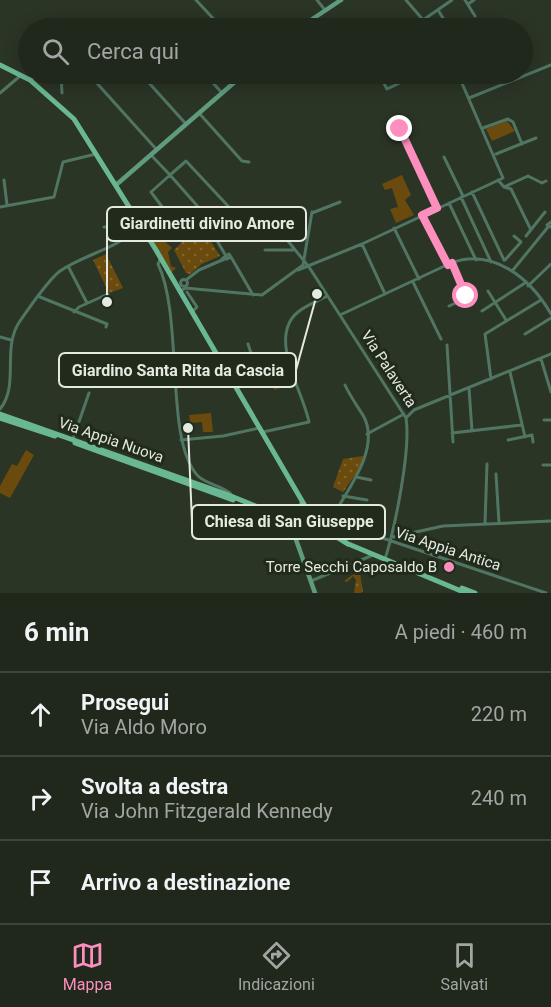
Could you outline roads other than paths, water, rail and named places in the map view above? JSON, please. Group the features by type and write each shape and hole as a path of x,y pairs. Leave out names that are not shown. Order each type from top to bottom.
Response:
{"main road":[{"path":"314,18 341,0"},
{"path":"0,65 18,73"},
{"path":"35,84 74,119 97,154 139,226 176,285 184,293 192,312 322,533"},
{"path":"116,185 232,84"},
{"name":"Via Appia Nuova","path":"0,416 73,438 234,497 292,521"},
{"name":"Via Appia Nuova","path":"0,416 246,503"},
{"path":"292,521 303,509 300,496"},
{"path":"292,521 304,516 305,506"},
{"path":"310,513 327,531 348,544"},
{"path":"292,521 475,593"},
{"path":"292,521 315,593"},
{"path":"388,560 466,593"}],"street":[{"path":"196,0 213,18"},
{"path":"317,0 325,11"},
{"path":"406,0 421,18"},
{"path":"426,18 452,0"},
{"path":"465,0 475,16"},
{"path":"468,4 474,0"},
{"path":"438,10 443,18"},
{"path":"533,72 551,65"},
{"path":"0,93 18,77"},
{"path":"62,84 62,93"},
{"path":"98,84 157,150"},
{"path":"150,84 186,124"},
{"path":"214,84 222,93"},
{"path":"384,84 387,89 399,84"},
{"path":"298,270 362,244 504,176 463,84"},
{"path":"469,98 504,84"},
{"path":"199,113 242,162 249,162"},
{"path":"483,128 508,119 513,123 522,144"},
{"path":"400,129 437,208"},
{"path":"495,154 536,138"},
{"path":"0,207 54,197 64,161 97,154"},
{"path":"151,155 208,218"},
{"path":"444,157 491,262"},
{"path":"175,224 151,192 186,161 228,206"},
{"path":"504,187 528,176 542,183 546,181"},
{"path":"4,180 7,205"},
{"path":"498,180 504,187 511,189 531,230"},
{"path":"472,192 505,262 541,300 551,316 525,334"},
{"path":"184,293 185,288 262,295 298,270 305,262 312,213 340,202"},
{"path":"449,203 476,260"},
{"path":"526,236 545,212"},
{"path":"422,215 467,298 449,306"},
{"path":"513,270 549,225 541,218"},
{"name":"Via Palaverta","path":"276,220 278,229 309,267 405,416 408,437 388,560"},
{"path":"105,227 111,227 110,222 116,221 139,226"},
{"path":"0,409 8,397 11,340 20,322 54,276 68,266 117,245 139,226"},
{"path":"394,228 418,279"},
{"path":"213,234 253,295"},
{"path":"505,262 521,242 514,236"},
{"path":"362,244 385,294"},
{"path":"265,250 294,250"},
{"path":"161,258 158,264 168,288 184,454 198,476 234,497"},
{"path":"168,288 220,260 229,258"},
{"path":"340,315 464,259 505,262"},
{"path":"482,311 494,301 527,284 551,264"},
{"path":"68,266 87,303"},
{"path":"413,282 441,339"},
{"path":"488,291 506,321"},
{"path":"74,312 87,303 108,294"},
{"path":"181,440 309,423 289,361 285,336 291,319 302,309 328,296"},
{"path":"40,297 107,324 106,327"},
{"path":"490,379 485,334 541,300"},
{"path":"0,337 11,340"},
{"path":"248,344 257,371 289,361"},
{"path":"447,345 453,442"},
{"path":"367,434 414,410 551,354"},
{"path":"541,359 551,392"},
{"path":"510,372 525,437"},
{"path":"330,521 362,468 367,441 364,417 345,385"},
{"path":"469,388 472,431"},
{"path":"73,438 89,393"},
{"path":"544,420 551,420"},
{"path":"452,433 522,425"},
{"path":"367,441 378,428"},
{"path":"508,440 532,435 533,442"},
{"path":"486,524 487,464"},
{"path":"543,465 551,465"},
{"path":"496,474 499,523"},
{"path":"356,477 371,480"},
{"path":"343,496 367,500"},
{"name":"Via Appia Antica","path":"310,513 391,543 546,593"},
{"path":"393,537 443,526 551,521"},
{"path":"311,581 375,555"}],"place":[{"name":"Giardino Santa Rita da Cascia","path":"317,294"},
{"name":"Giardinetti divino Amore","path":"107,302"},
{"name":"Chiesa di San Giuseppe","path":"188,428"},
{"name":"Torre Secchi Caposaldo B","path":"449,567"}]}
